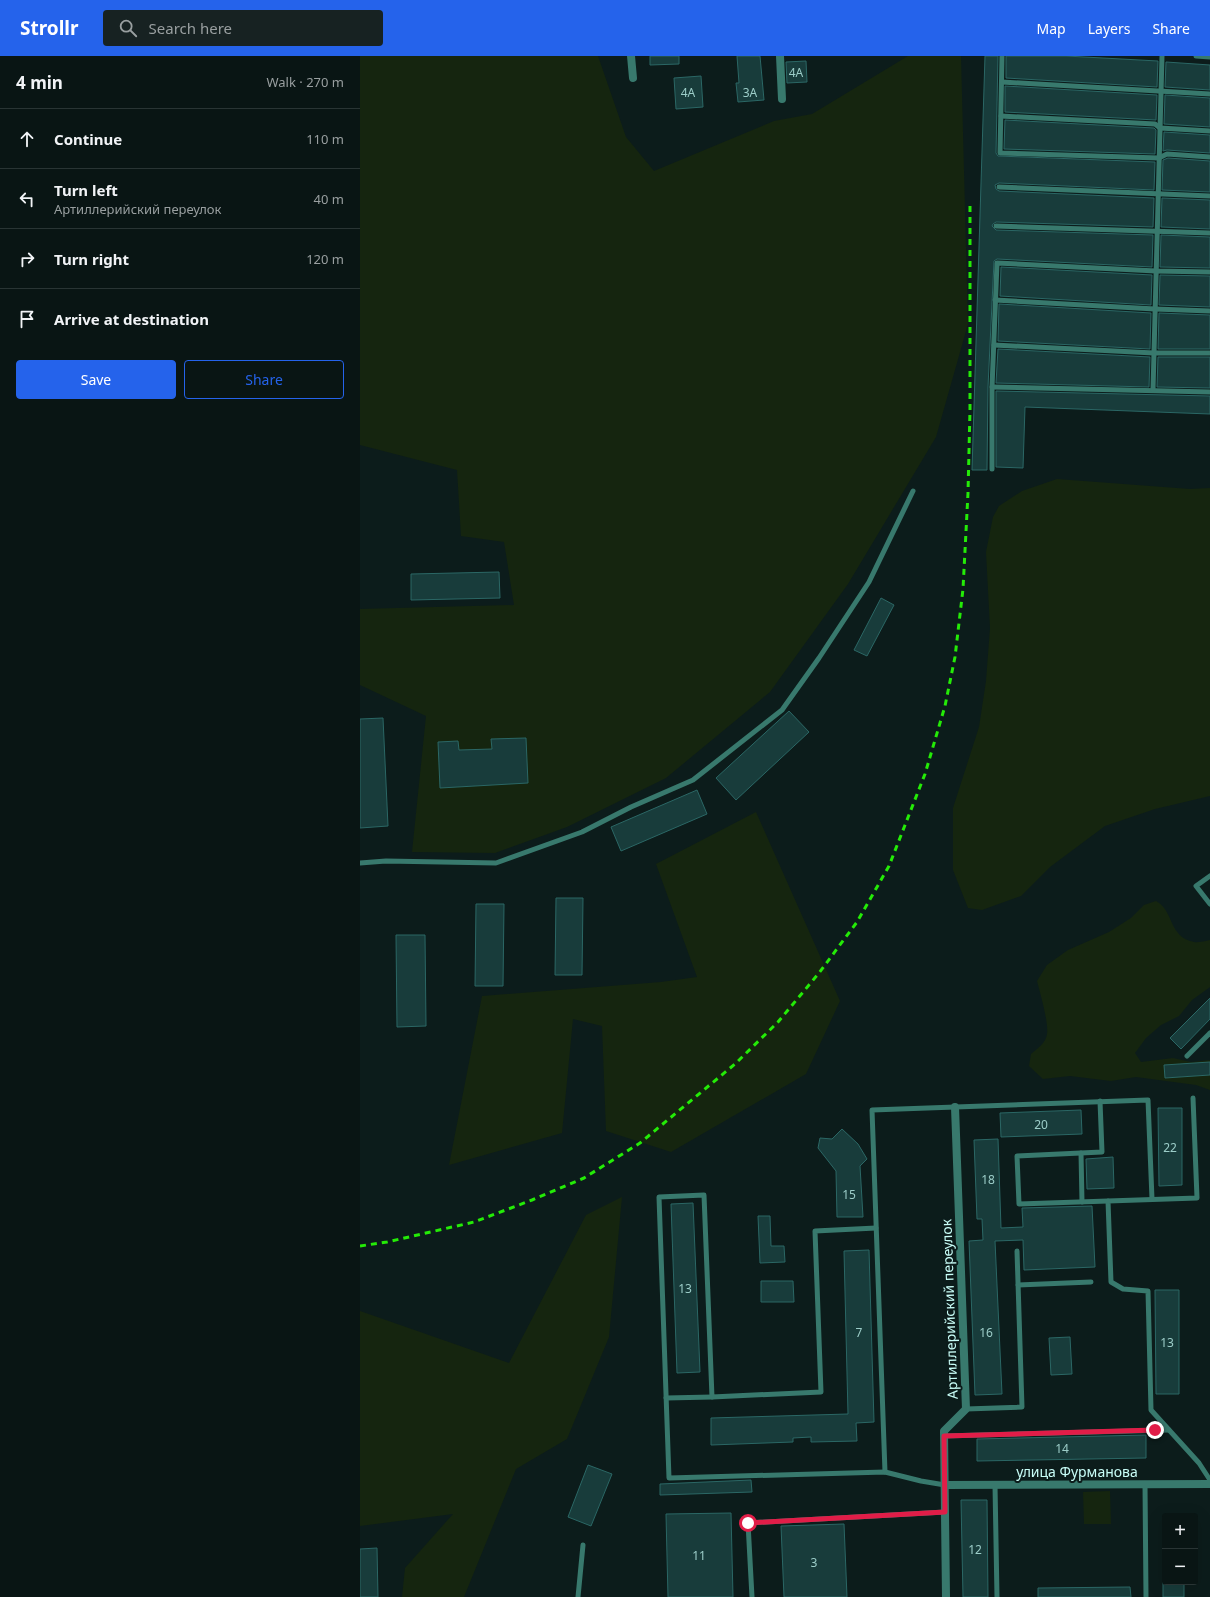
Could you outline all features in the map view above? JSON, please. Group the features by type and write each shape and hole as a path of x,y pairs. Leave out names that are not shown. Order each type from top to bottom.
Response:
{"street":[{"path":"631,56 633,78"},
{"path":"780,56 782,99"},
{"name":"Артиллерийский переулок","path":"944,1436 944,1431 966,1409 954,1107"},
{"path":"944,1436 946,1597"},
{"name":"улица Фурманова","path":"945,1485 1210,1484"}],"lane":[{"path":"1002,56 1000,153 1159,158 1167,154 1210,157"},
{"path":"1153,390 1162,56"},
{"path":"1196,56 1210,57"},
{"path":"1002,82 1210,94"},
{"path":"1001,116 1155,124 1160,128 1210,131"},
{"path":"999,187 1210,196"},
{"path":"996,226 1210,233"},
{"path":"992,469 994,300 997,262 1156,271 1210,272"},
{"path":"994,300 1210,311"},
{"path":"994,345 1154,353 1210,354"},
{"path":"992,387 1210,392"},
{"path":"360,864 386,861 496,863 582,832 631,807 693,780 782,710 819,658 869,582 913,491"},
{"path":"1209,900 1196,886 1210,876"},
{"path":"1187,1056 1210,1032"},
{"path":"1100,1101 1102,1152 1017,1156 1019,1204 1197,1198 1193,1098"},
{"path":"885,1472 872,1110 1148,1100 1152,1199"},
{"path":"1081,1153 1082,1202"},
{"path":"712,1396 704,1195 659,1197 669,1478 885,1472 945,1485"},
{"path":"1108,1201 1112,1282 1123,1289 1148,1291 1151,1410 1199,1463 1210,1480"},
{"path":"666,1398 821,1392 815,1231 876,1228"},
{"path":"966,1409 1022,1407 1017,1251"},
{"path":"1018,1285 1091,1282"},
{"path":"944,1436 1169,1430"},
{"path":"1145,1484 1146,1597"},
{"path":"995,1485 997,1597"},
{"path":"752,1597 748,1523 945,1512"},
{"path":"578,1597 583,1545"}],"green space":[{"path":"360,56 598,56 626,137 654,171 774,121 812,114 908,56 961,56 968,324 936,437 848,584 770,692 666,778 567,827 495,853 412,852 426,716 360,685 360,609 514,605 504,542 461,536 457,470 360,445"},
{"path":"1057,479 1190,489 1210,488 1210,796 1155,809 1105,826 1050,867 1021,896 982,910 968,908 953,870 953,808 979,727 986,681 990,628 986,552 993,517 999,506 1022,491"},
{"path":"756,812 840,1001 806,1074 671,1152 606,1131 602,1026 573,1019 562,1133 449,1165 482,996 661,982 697,977 656,864"},
{"path":"1156,901 1166,910 1175,929 1180,935 1186,939 1196,942 1210,940 1210,987 1192,1000 1179,1016 1161,1025 1146,1038 1135,1053 1141,1062 1173,1058 1191,1062 1210,1060 1210,1090 1196,1085 1136,1077 1111,1081 1070,1076 1043,1079 1029,1066 1031,1054 1043,1043 1047,1034 1046,1016 1037,981 1047,965 1068,950 1109,932 1131,918 1144,905"},
{"path":"622,1197 609,1337 567,1439 516,1469 464,1597 402,1597 405,1568 453,1514 360,1526 360,1311 509,1363 586,1215"},
{"path":"1110,1491 1111,1524 1084,1524 1083,1492"}],"building":[{"path":"650,56 679,56 679,64 650,65"},
{"path":"737,56 760,56 764,100 738,102 736,83 739,83"},
{"path":"985,56 998,56 996,153 998,156 1155,162 1154,190 999,183 995,185 996,189 999,191 1154,198 1153,227 996,222 992,226 996,230 1153,235 1152,267 997,259 994,261 988,387 987,470 972,470"},
{"path":"1006,56 1066,56 1158,61 1157,87 1006,78"},
{"path":"806,61 807,82 787,83 786,62"},
{"path":"1166,62 1210,65 1210,90 1165,87"},
{"path":"701,76 703,107 676,109 674,78"},
{"path":"1005,86 1157,95 1156,120 1005,112"},
{"path":"1165,95 1210,98 1210,127 1164,124"},
{"path":"1005,120 1154,128 1156,130 1155,154 1004,149"},
{"path":"1164,132 1210,135 1210,153 1163,151"},
{"path":"1168,158 1210,161 1210,192 1162,190 1163,160"},
{"path":"1162,198 1210,200 1210,229 1161,227"},
{"path":"1161,235 1210,237 1210,268 1160,267"},
{"path":"1001,267 1152,275 1151,305 1000,296"},
{"path":"1160,275 1210,276 1210,307 1159,305"},
{"path":"999,304 1151,313 1150,349 998,341"},
{"path":"1159,313 1210,315 1210,349 1158,349"},
{"path":"998,349 1150,357 1149,387 996,383"},
{"path":"1158,357 1210,357 1210,388 1157,387"},
{"path":"996,391 1210,396 1210,414 1025,407 1023,468 996,467"},
{"path":"499,572 500,598 411,600 411,574"},
{"path":"881,598 894,605 867,656 854,650"},
{"path":"789,711 809,732 736,800 716,778"},
{"path":"383,718 388,826 360,828 360,719"},
{"path":"526,738 528,783 440,788 438,742 458,741 459,750 492,749 491,739"},
{"path":"697,790 707,814 621,851 611,827"},
{"path":"556,898 583,898 582,975 555,975"},
{"path":"476,904 504,904 503,986 475,986"},
{"path":"396,935 425,935 426,1026 397,1027"},
{"path":"1210,998 1210,1019 1181,1049 1170,1038"},
{"path":"1210,1062 1210,1075 1165,1078 1164,1065"},
{"path":"1158,1108 1182,1108 1182,1185 1159,1186"},
{"path":"1081,1110 1082,1134 1001,1137 1000,1113"},
{"path":"842,1129 858,1144 867,1159 860,1166 863,1217 837,1217 836,1171 818,1148 820,1138 832,1139"},
{"path":"998,1139 1001,1228 1023,1227 1022,1208 1092,1206 1095,1267 1024,1270 1023,1240 995,1241 1002,1394 975,1395 969,1241 983,1240 982,1219 977,1219 974,1140"},
{"path":"1113,1157 1114,1188 1087,1189 1086,1159"},
{"path":"693,1203 700,1372 677,1373 671,1204"},
{"path":"758,1216 770,1216 771,1246 784,1246 785,1262 760,1263"},
{"path":"869,1250 874,1422 856,1423 857,1441 811,1442 811,1437 793,1438 793,1442 711,1445 711,1418 848,1414 844,1251"},
{"path":"761,1281 793,1281 794,1302 761,1302"},
{"path":"1155,1290 1179,1290 1179,1394 1156,1394"},
{"path":"1070,1337 1072,1374 1051,1375 1049,1338"},
{"path":"1146,1435 1146,1458 977,1461 977,1439"},
{"path":"588,1465 612,1474 591,1526 568,1517"},
{"path":"751,1480 752,1492 660,1495 660,1484"},
{"path":"961,1500 987,1500 988,1597 963,1597"},
{"path":"731,1513 733,1597 668,1597 666,1514"},
{"path":"844,1524 847,1597 784,1597 781,1526"},
{"path":"377,1548 378,1597 360,1597 360,1549"},
{"path":"1163,1585 1184,1585 1184,1597 1163,1597"},
{"path":"1130,1587 1131,1597 1038,1597 1038,1588"}],"railway":[{"path":"360,1246 387,1242 474,1222 584,1178 640,1143 735,1064 778,1022 819,973 857,922 889,866 925,774 945,706 955,657 963,589 968,493 970,410 970,206"}],"route":[{"path":"748,1523 945,1512 944,1436 1155,1430"}]}
